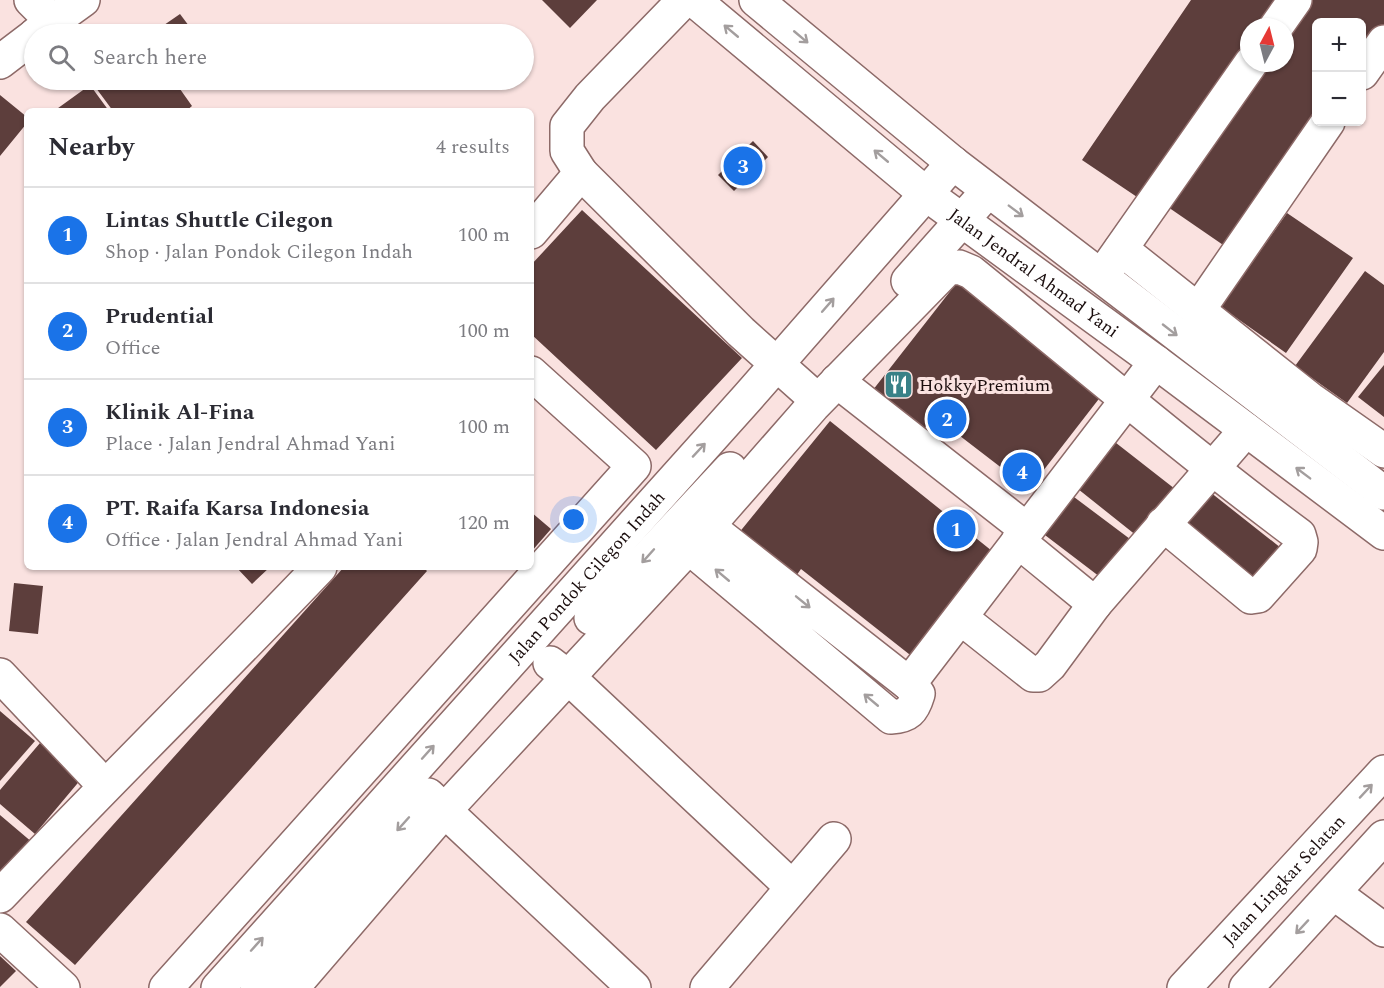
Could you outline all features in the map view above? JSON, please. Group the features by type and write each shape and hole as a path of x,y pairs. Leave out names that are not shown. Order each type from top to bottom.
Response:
{"main road":[{"path":"39,23 83,0"},
{"path":"684,0 590,97 567,126 567,151 581,173 741,332 777,363 822,386 1022,535 1095,604"},
{"name":"Jalan Jendral Ahmad Yani","path":"694,0 926,194 1246,430 1348,487 1384,493"},
{"name":"Jalan Jendral Ahmad Yani","path":"756,0 952,163 1101,276 1348,487 1384,533"},
{"path":"1282,18 1295,0"},
{"path":"0,62 24,38"},
{"path":"1363,72 1384,42"},
{"path":"1101,276 1245,72"},
{"path":"1199,309 1325,126"},
{"name":"Jalan Pondok Cilegon Indah","path":"257,988 302,976 426,794 654,499 952,163"},
{"path":"534,228 581,173"},
{"name":"Jalan Pondok Cilegon Indah","path":"218,988 558,669 822,386 988,191"},
{"path":"1121,249 1310,399 1384,451"},
{"path":"822,386 939,275 959,267 971,272 1128,398 1210,469 1299,535 1300,549 1258,596 1251,597 1162,524"},
{"path":"534,377 634,466 654,499 891,717 904,717 912,711 918,694 909,684 1156,362"},
{"path":"961,618 1033,675 1039,675 1050,665 1095,604 1162,524 1246,430"},
{"path":"166,988 634,466"},
{"path":"0,896 104,785 187,706 317,570"},
{"path":"558,669 792,887"},
{"path":"0,675 104,785"},
{"name":"Jalan Lingkar Selatan","path":"1184,988 1384,772"},
{"path":"426,794 634,988"},
{"path":"1246,988 1384,837"},
{"path":"707,988 834,839"},
{"path":"1334,893 1384,930"},
{"path":"0,930 44,982"}],"building":[{"path":"542,0 597,0 570,28"},
{"path":"1191,0 1276,0 1263,18 1240,18 1240,52 1140,199 1082,160"},
{"path":"1307,0 1384,0 1384,26 1366,52 1366,18 1312,18 1313,126 1229,249 1165,205 1257,72 1294,72 1294,18"},
{"path":"180,14 188,24 166,24"},
{"path":"83,90 94,90 107,108 58,108"},
{"path":"97,90 181,90 192,106 190,108 111,108"},
{"path":"0,95 24,115 24,127 0,156"},
{"path":"753,141 768,157 734,191 718,175"},
{"path":"582,210 742,358 656,450 534,337 534,262"},
{"path":"1287,213 1353,258 1286,353 1221,307"},
{"path":"1365,271 1384,285 1384,352 1347,403 1295,366"},
{"path":"959,280 1105,391 1029,489 934,416 920,434 869,395"},
{"path":"1384,365 1384,417 1358,397"},
{"path":"830,421 997,555 914,658 801,569 794,579 738,534"},
{"path":"1111,439 1175,489 1137,536 1073,485"},
{"path":"1066,491 1134,542 1104,580 1037,529"},
{"path":"1210,492 1286,552 1258,588 1182,527"},
{"path":"534,515 551,529 534,549"},
{"path":"239,570 267,570 252,584"},
{"path":"341,570 427,571 75,965 26,922"},
{"path":"14,583 43,586 38,634 9,631"},
{"path":"0,711 35,741 0,781"},
{"path":"40,743 82,778 35,834 0,804 0,790"},
{"path":"0,815 33,843 0,881"},
{"path":"0,956 16,971 0,987"}],"place":[{"name":"Klinik Al-Fina","path":"743,166"},
{"name":"Hokky Premium","path":"898,385"},
{"name":"Prudential","path":"947,419"},
{"name":"PT. Raifa Karsa Indonesia","path":"1022,472"},
{"name":"Lintas Shuttle Cilegon","path":"956,529"}]}
